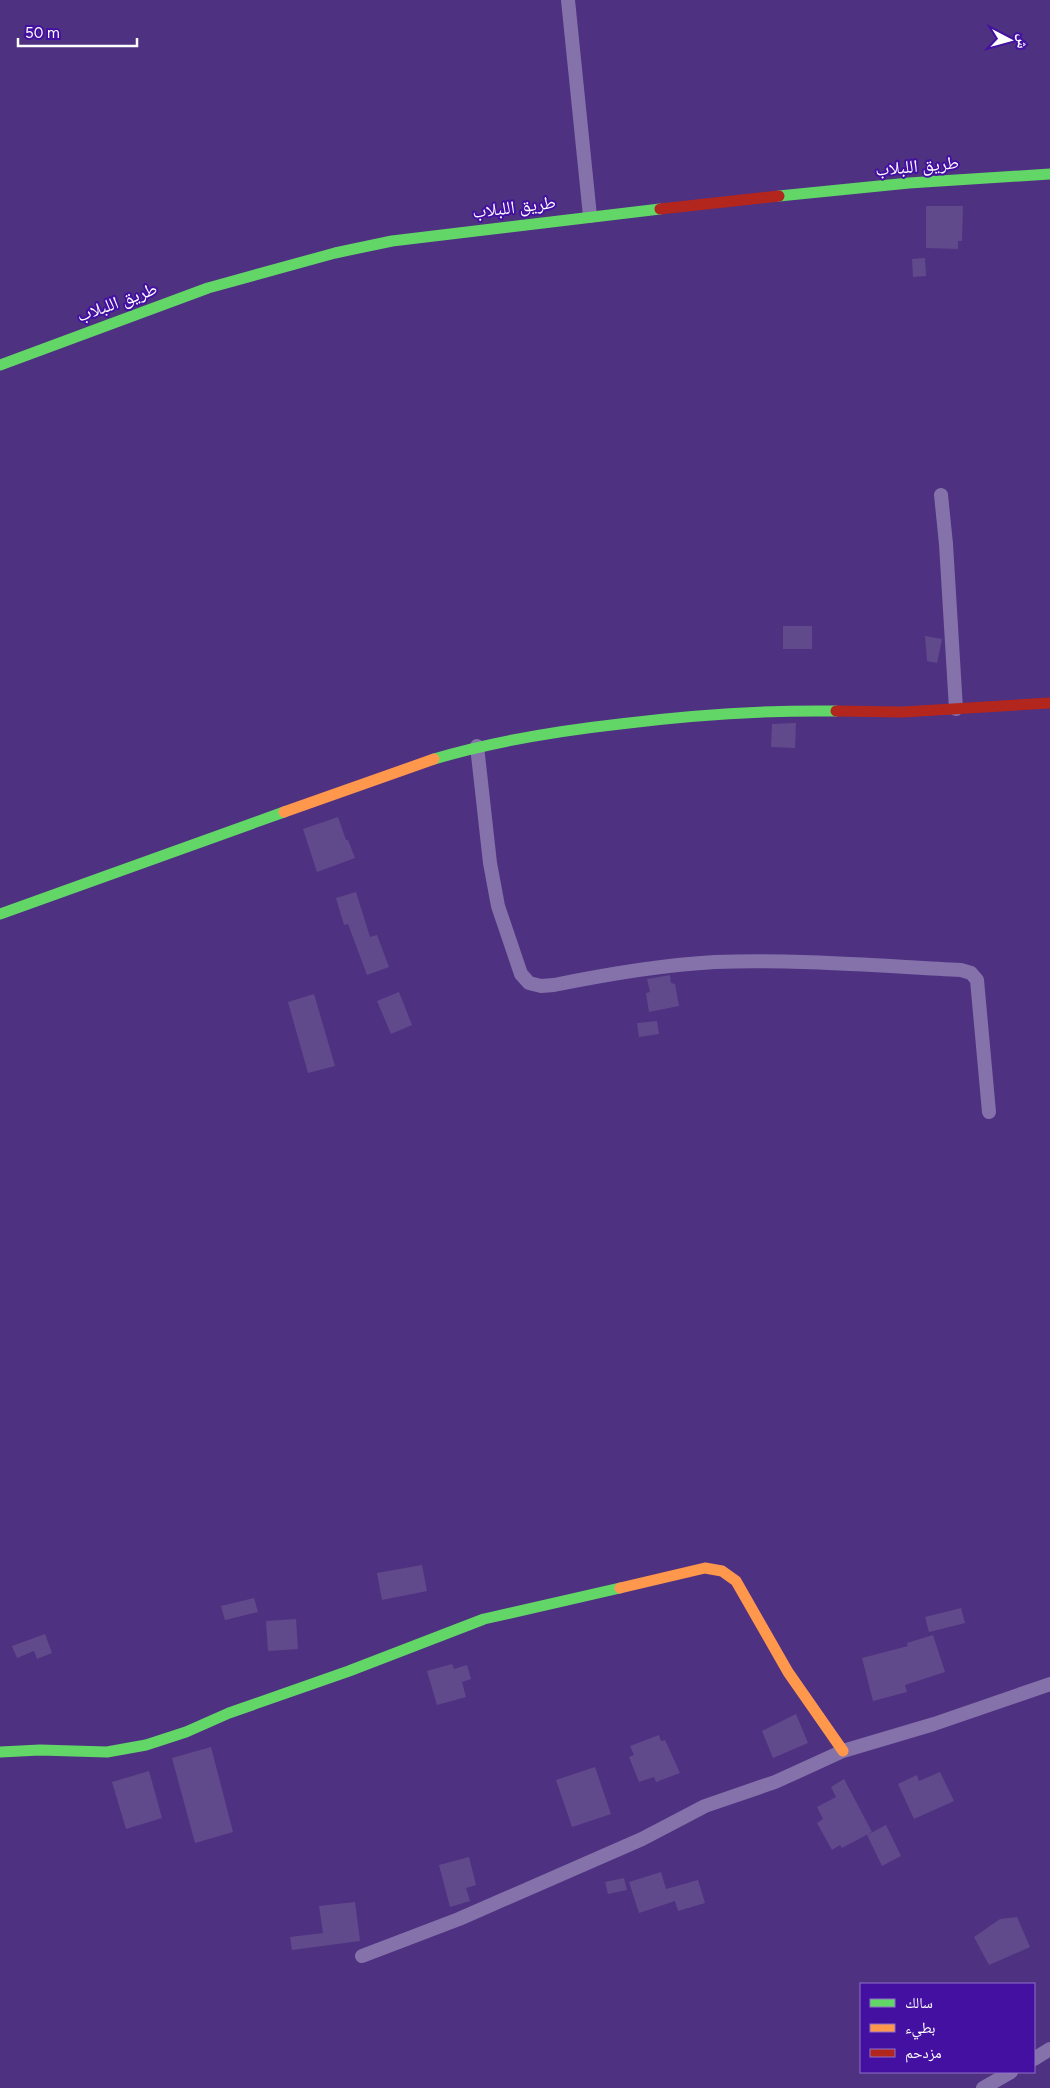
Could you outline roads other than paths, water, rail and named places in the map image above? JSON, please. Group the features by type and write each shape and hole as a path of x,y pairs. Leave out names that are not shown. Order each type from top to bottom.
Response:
{"street":[{"path":"568,0 590,216"},
{"name":"طريق اللبلاب","path":"0,365 208,288 335,253 446,233 590,216 909,183 1050,174"},
{"path":"941,495 946,544 956,709"},
{"path":"0,914 417,764 477,746 573,729 693,715 818,711 902,712 1050,703"},
{"path":"477,746 490,863 498,906 520,974 529,983 541,986 554,985 654,967 714,962 856,965 961,970 971,973 977,980 990,1112"},
{"path":"0,1752 40,1750 107,1752 146,1745 186,1732 228,1713 349,1671 484,1619 705,1568 722,1571 736,1581 788,1672 843,1751"},
{"path":"362,1956 460,1919 642,1839 705,1806 775,1782 843,1751 980,1709 1050,1684"},
{"path":"1035,2058 1050,2049"},
{"path":"983,2088 1009,2073"}]}
